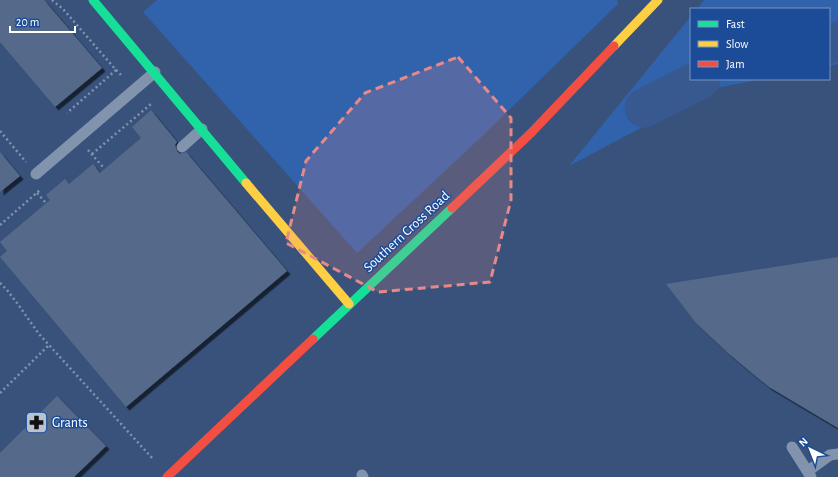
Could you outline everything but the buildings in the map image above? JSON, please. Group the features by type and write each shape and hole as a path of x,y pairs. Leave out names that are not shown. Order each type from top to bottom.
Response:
{"main road":[{"path":"93,0 349,304"},
{"name":"Southern Cross Road","path":"168,476 531,133 635,26 658,0"}],"lane":[{"path":"36,174 155,72"},
{"path":"182,146 202,129"},
{"path":"792,447 809,474 830,455 838,454"}],"path":[{"path":"52,0 63,9 116,70 67,113"},
{"path":"92,154 153,103"},
{"path":"0,132 36,174"},
{"path":"37,192 45,202"},
{"path":"0,283 7,290 39,334 168,476"},
{"path":"0,393 50,345"}],"highlighted area":[{"path":"458,57 511,118 511,200 490,282 378,292 286,243 306,161 365,93"}],"shaded area":[{"path":"157,0 617,0 618,4 477,141 357,253 143,12"},
{"path":"704,0 838,0 838,64 830,66 830,8 698,8"},
{"path":"690,17 690,80 758,80 716,88 569,166"}],"waterway":[{"path":"830,44 838,41"},
{"path":"644,108 699,80"}],"traffic: fast":[{"path":"93,0 246,183"},
{"path":"313,339 452,208"}],"traffic: slow":[{"path":"614,46 658,0"},
{"path":"246,183 349,304"}],"traffic: jam":[{"path":"452,208 531,133 614,46"},
{"path":"167,477 313,339"}],"place":[{"name":"Grants","path":"37,422"}]}
